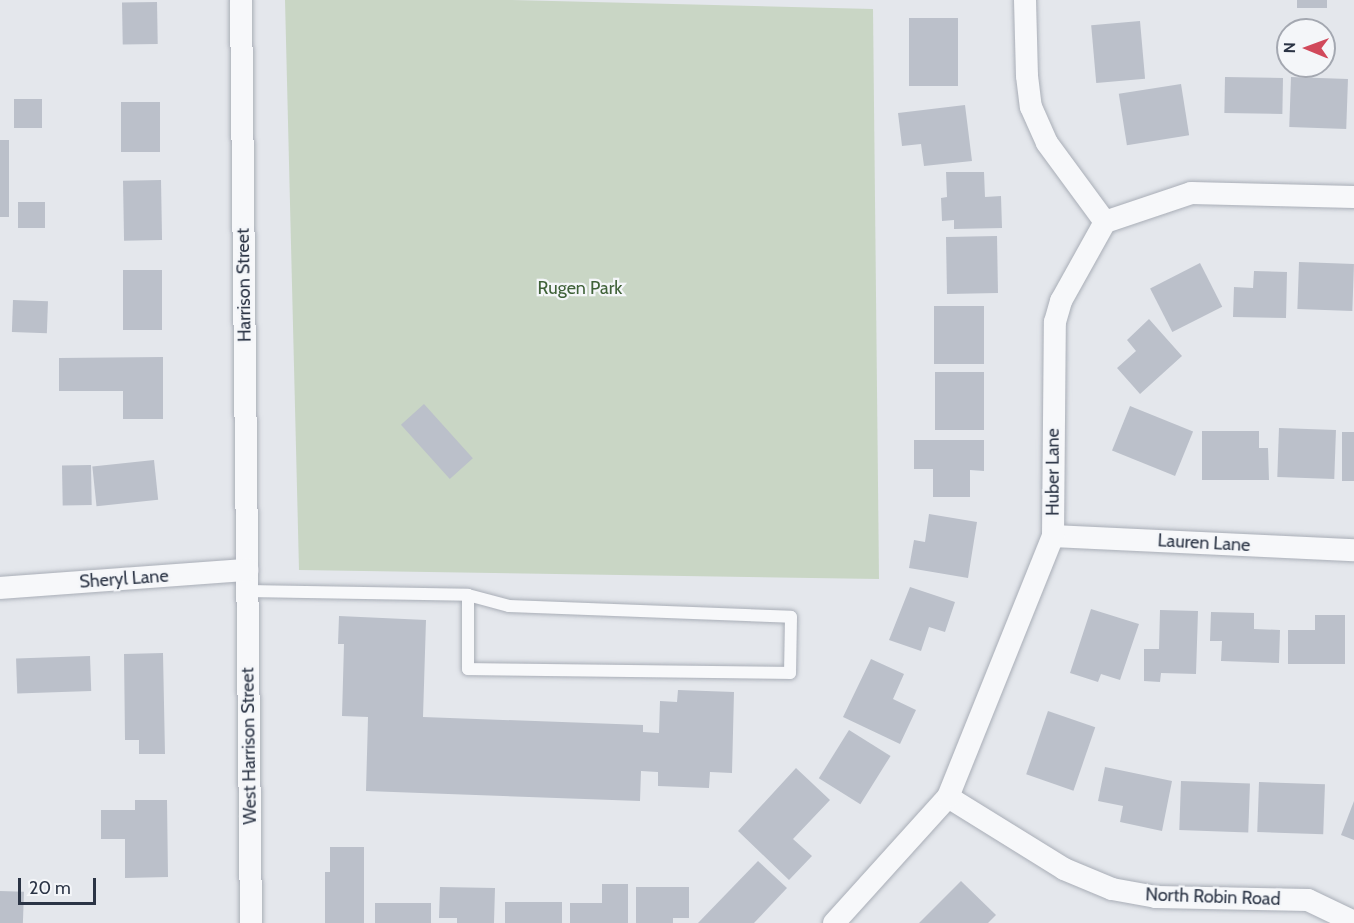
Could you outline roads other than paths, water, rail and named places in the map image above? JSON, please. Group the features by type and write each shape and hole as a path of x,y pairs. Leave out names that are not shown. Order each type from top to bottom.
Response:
{"street":[{"name":"Harrison Street","path":"241,0 247,580"},
{"path":"1025,0 1027,76 1031,107 1047,144 1105,222 1191,193 1354,197"},
{"name":"Huber Lane","path":"834,923 948,797 1053,536 1055,322 1061,301 1105,222"},
{"name":"Lauren Lane","path":"1053,536 1354,550"},
{"name":"Sheryl Lane","path":"0,588 247,580"},
{"name":"West Harrison Street","path":"247,580 251,923"},
{"name":"North Robin Road","path":"948,797 1064,869 1112,889 1156,897 1308,900 1354,922"}],"lane":[{"path":"247,580 468,595 509,606 791,617 790,673 468,669 468,595"}],"park label":[{"name":"Rugen Park","path":"580,288"}]}
